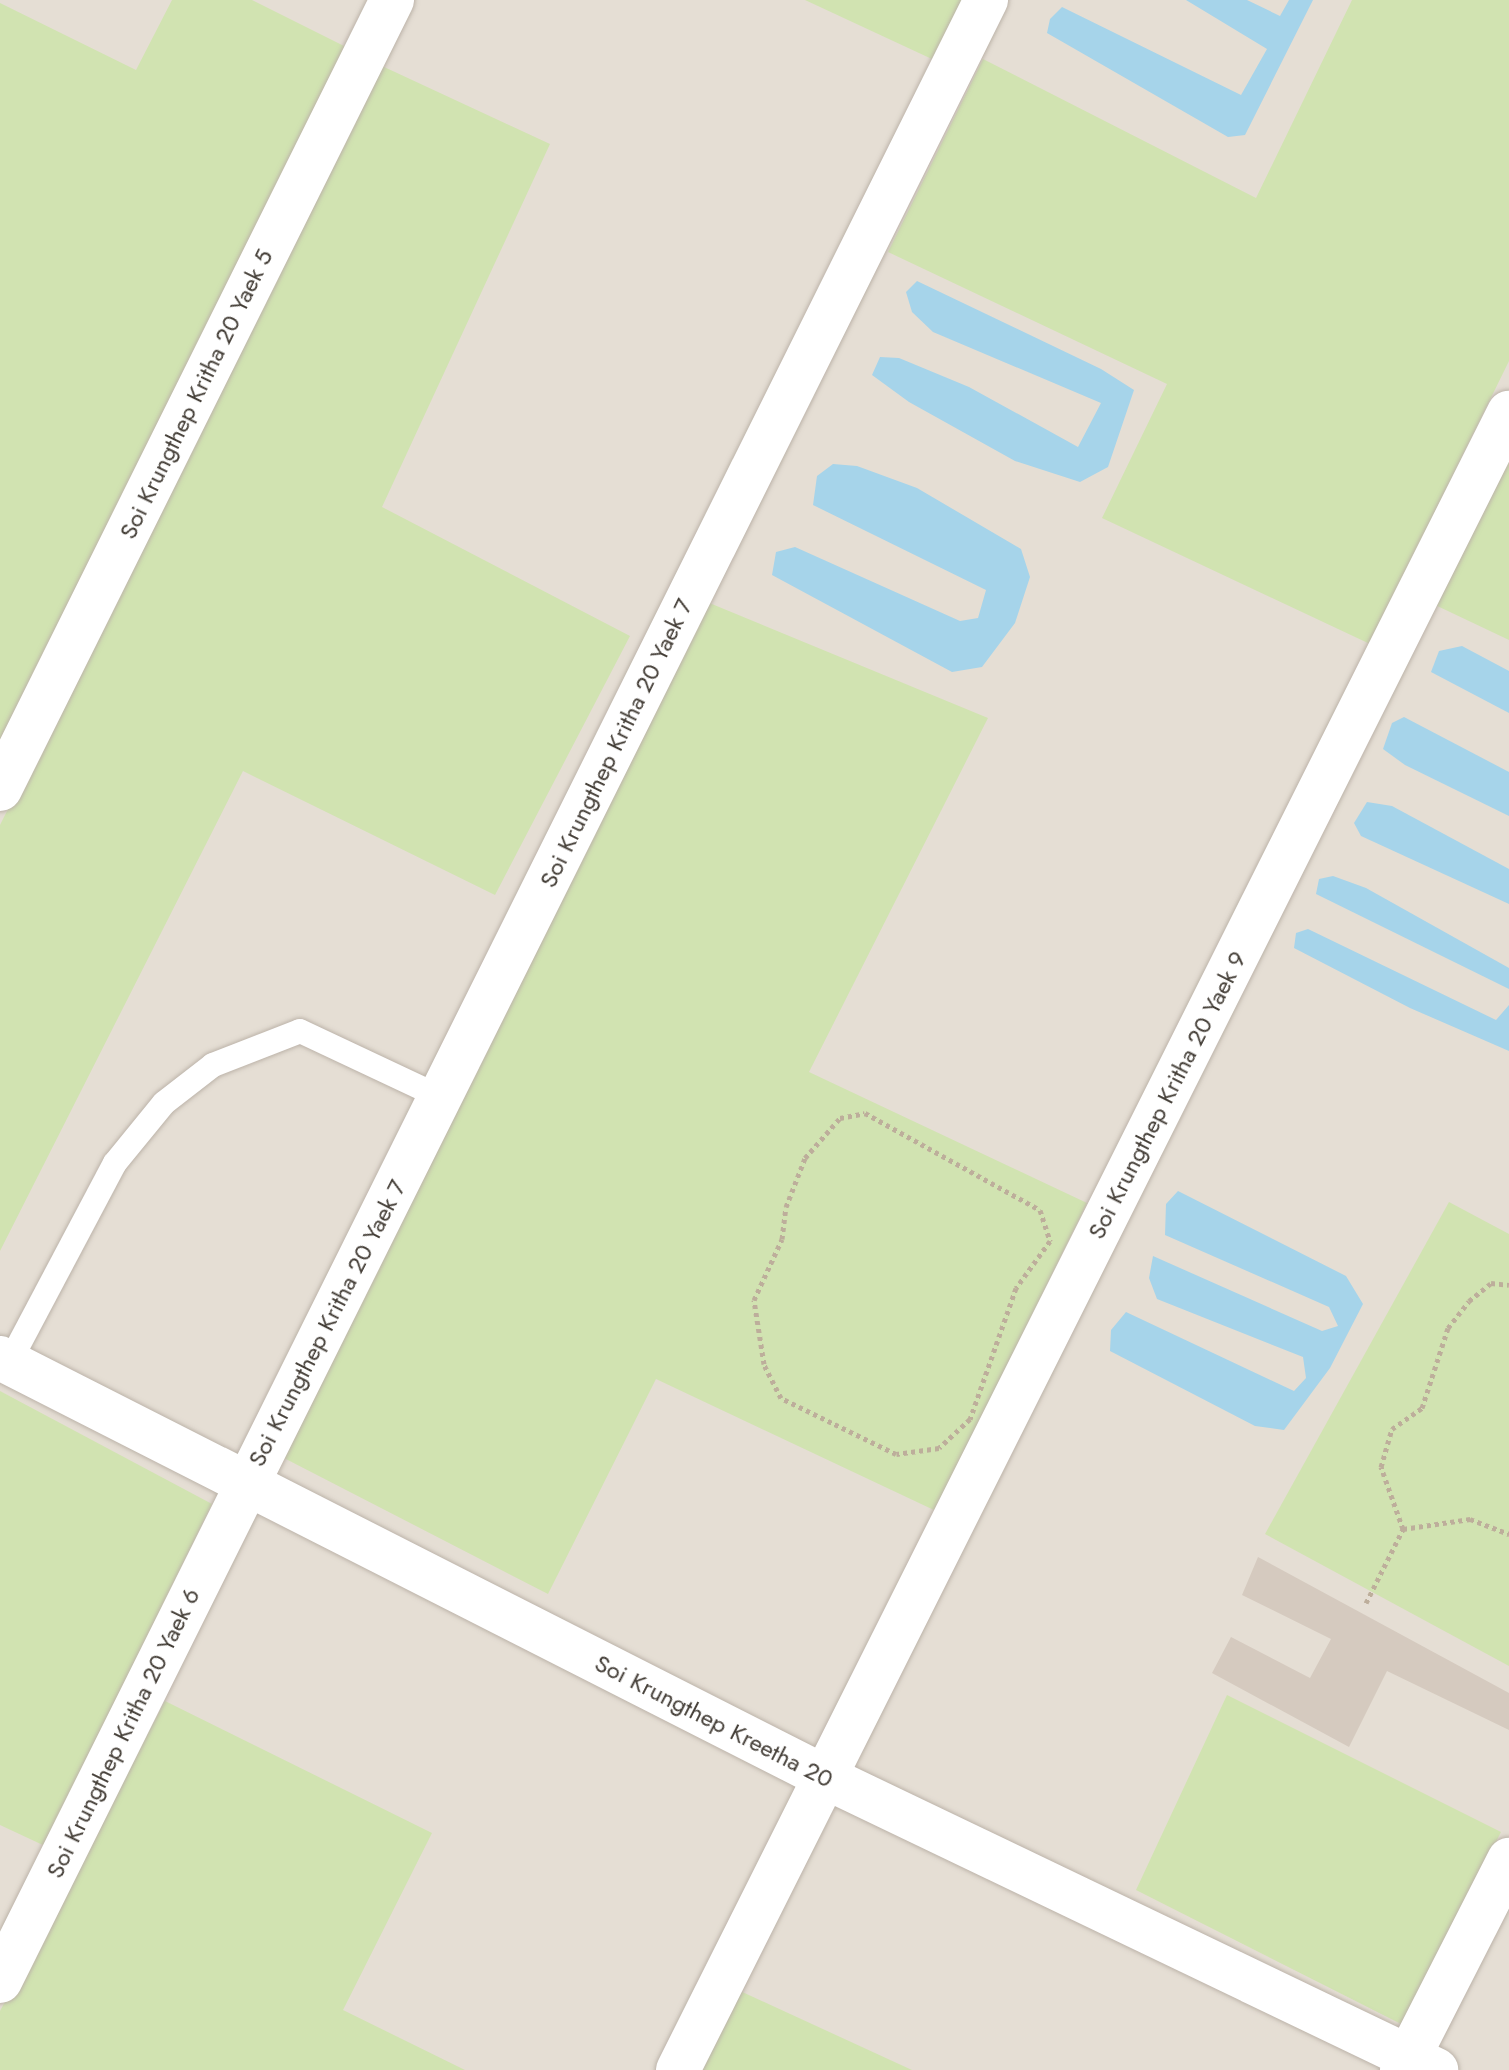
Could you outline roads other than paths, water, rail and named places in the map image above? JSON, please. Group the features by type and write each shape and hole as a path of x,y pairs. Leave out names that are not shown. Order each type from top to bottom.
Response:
{"street":[{"name":"Soi Krungthep Kritha 20 Yaek 5","path":"0,789 392,0"},
{"name":"Soi Krungthep Kritha 20 Yaek 7","path":"246,1486 986,0"},
{"name":"Soi Krungthep Kritha 20 Yaek 9","path":"678,2070 1509,413"},
{"name":"Soi Krungthep Kreetha 20","path":"5,1360 246,1486 825,1777 1415,2066"},
{"name":"Soi Krungthep Kritha 20 Yaek 6","path":"0,1981 246,1486"},
{"path":"1415,2066 1509,1860"}],"lane":[{"path":"5,1360 115,1163 164,1103 213,1065 300,1031 440,1097"}],"water":[{"path":"1186,0 1247,0 1280,16 1289,0 1313,0 1245,135 1228,137 1047,33 1050,19 1062,7 1241,95 1267,49"},
{"path":"917,281 1101,369 1134,390 1108,467 1080,482 1015,461 909,402 872,375 880,357 899,358 969,387 1078,447 1101,403 933,332 912,312 906,292"},
{"path":"833,464 857,466 917,488 1021,549 1030,577 1015,623 982,667 952,672 772,575 776,552 795,547 960,621 978,618 986,590 813,505 817,476"},
{"path":"1462,646 1509,671 1509,713 1431,672 1439,651"},
{"path":"1404,717 1509,772 1509,816 1405,765 1383,749 1392,723"},
{"path":"1367,802 1392,806 1509,869 1509,904 1361,836 1354,823"},
{"path":"1333,876 1366,888 1509,968 1509,989 1316,894 1319,879"},
{"path":"1308,929 1496,1020 1509,1005 1509,1051 1410,1008 1294,948 1296,933"},
{"path":"1178,1191 1346,1276 1363,1304 1330,1368 1284,1430 1255,1426 1110,1351 1111,1330 1126,1312 1294,1391 1306,1378 1303,1357 1157,1299 1149,1278 1153,1256 1322,1331 1338,1326 1329,1307 1165,1235 1166,1204"}]}
